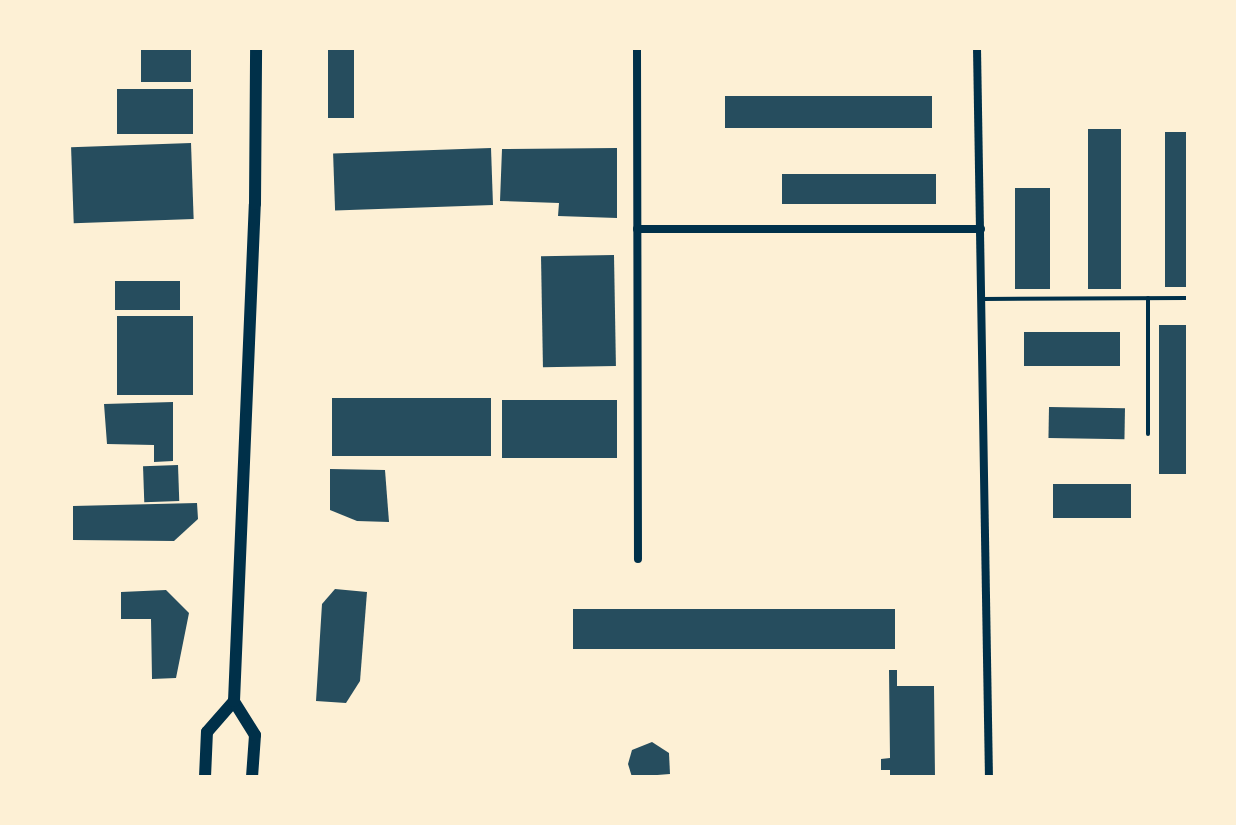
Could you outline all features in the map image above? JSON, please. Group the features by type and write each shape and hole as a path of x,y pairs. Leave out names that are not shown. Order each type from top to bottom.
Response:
{"main road":[{"path":"252,777 255,735 234,701 255,204 256,48"},
{"path":"205,777 207,732 234,701"}],"street":[{"path":"637,48 638,559"},
{"path":"977,48 989,777"},
{"path":"637,229 981,229"}],"lane":[{"path":"1148,298 1148,434"},
{"path":"982,299 1188,298"}],"building":[{"path":"141,48 191,48 191,82 141,82"},
{"path":"328,48 354,48 354,118 328,118"},
{"path":"117,89 193,89 193,134 117,134"},
{"path":"725,96 932,96 932,128 725,128"},
{"path":"1088,129 1121,129 1121,289 1088,289"},
{"path":"1165,132 1188,132 1188,287 1165,287"},
{"path":"191,143 194,219 74,223 71,147"},
{"path":"491,148 493,205 335,210 333,154"},
{"path":"617,148 617,218 558,216 559,203 500,201 502,149"},
{"path":"782,174 936,174 936,204 782,204"},
{"path":"1015,188 1050,188 1050,289 1015,289"},
{"path":"614,255 616,366 543,367 541,256"},
{"path":"115,281 180,281 180,310 115,310"},
{"path":"117,316 193,316 193,395 117,395"},
{"path":"1159,325 1188,325 1188,474 1159,474"},
{"path":"1024,332 1120,332 1120,366 1024,366"},
{"path":"332,398 491,398 491,456 332,456"},
{"path":"502,400 617,400 617,458 502,458"},
{"path":"173,402 173,461 154,462 154,445 107,444 104,404"},
{"path":"1049,407 1125,408 1124,439 1048,438"},
{"path":"178,465 179,501 144,502 143,466"},
{"path":"330,469 385,470 389,522 357,521 330,510"},
{"path":"1053,484 1131,484 1131,518 1053,518"},
{"path":"197,503 198,519 174,541 73,540 73,506"},
{"path":"335,589 367,592 360,681 346,703 316,701 322,604"},
{"path":"166,590 189,613 176,678 152,679 151,619 121,619 121,592"},
{"path":"573,609 895,609 895,649 573,649"},
{"path":"889,670 897,670 897,686 934,686 935,777 890,777 890,770 881,770 881,759 890,758"},
{"path":"652,742 669,753 670,774 632,777 628,764 632,750"}]}
